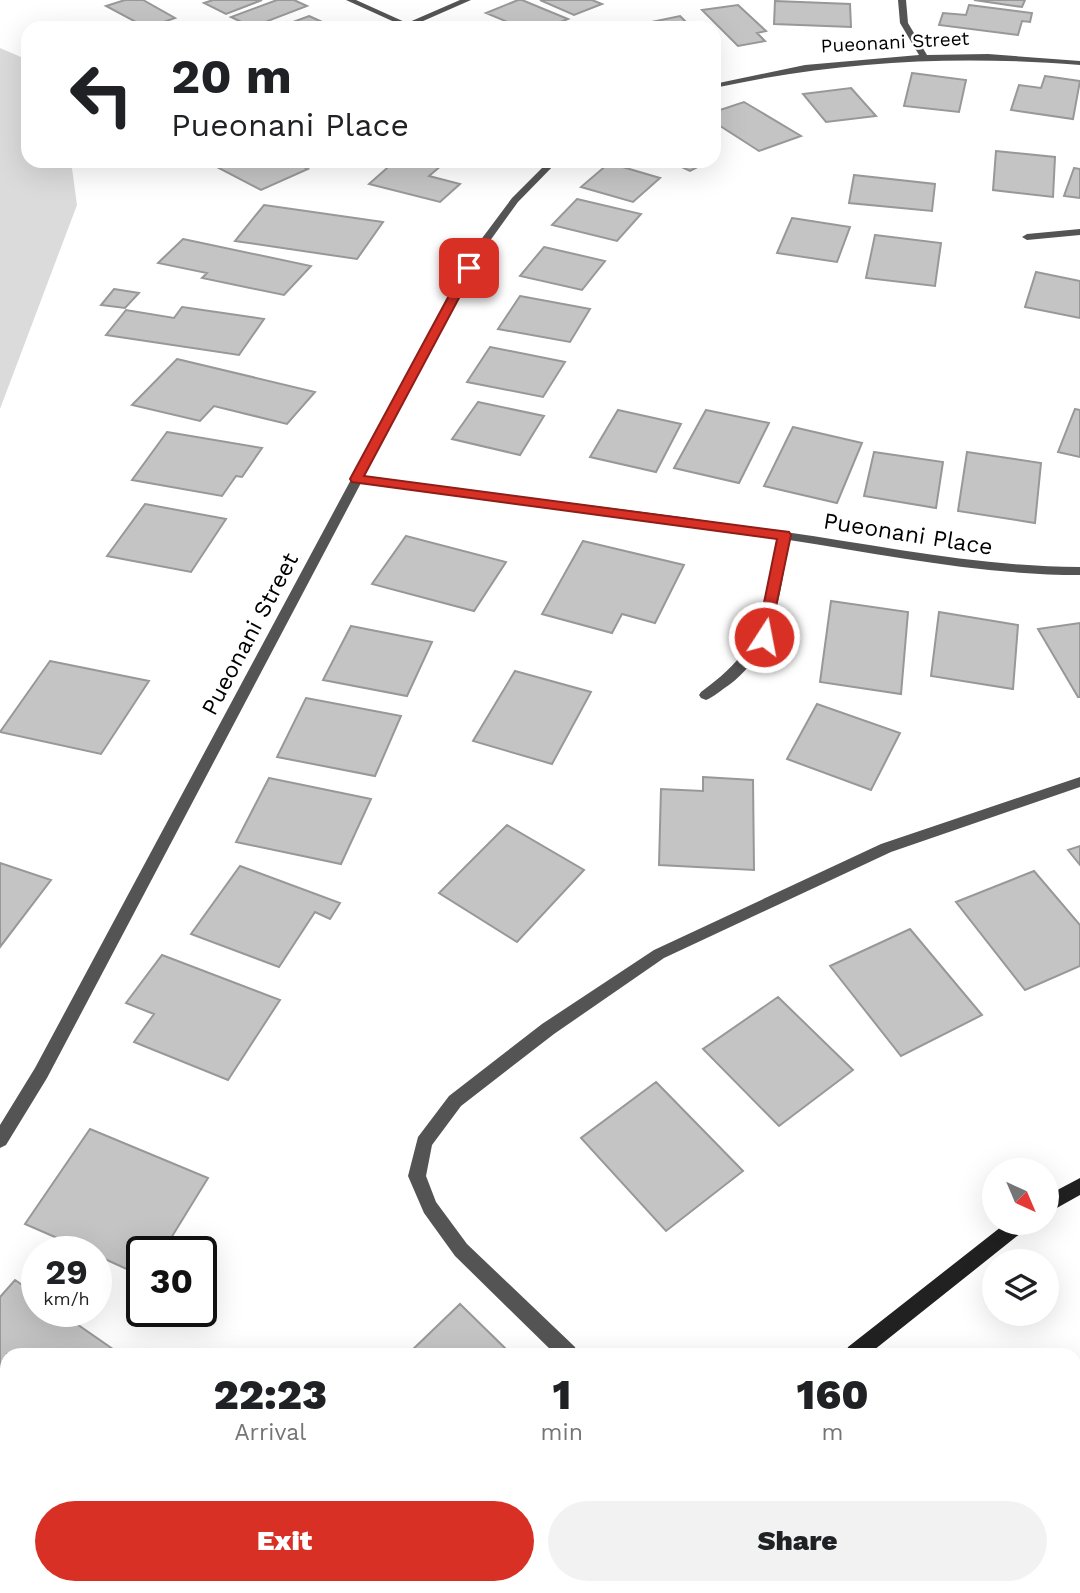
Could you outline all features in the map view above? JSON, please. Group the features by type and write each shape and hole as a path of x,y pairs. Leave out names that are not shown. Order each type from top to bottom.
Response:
{"street":[{"path":"350,0 395,21"},
{"path":"421,21 467,0"},
{"path":"902,0 906,28 924,57"},
{"name":"Pueonani Street","path":"721,84 805,66 924,57 1014,58 1080,63"},
{"name":"Pueonani Street","path":"0,1140 41,1073 488,235 525,186 546,168"},
{"path":"1027,237 1080,232"},
{"name":"Pueonani Place","path":"356,479 784,535 968,567 1009,571 1080,571"},
{"path":"706,695 741,668 764,637 784,535"},
{"path":"562,1348 461,1250 430,1207 417,1176 424,1142 455,1101 548,1028 659,954 886,848 1080,782"},
{"path":"1059,1198 1080,1186"},
{"path":"863,1348 1004,1236"}],"shaded area":[{"path":"0,48 21,57 21,168 72,168 77,205 0,409"}],"building":[{"path":"125,0 143,0 175,18 167,21 134,21 106,6"},
{"path":"213,0 262,0 226,14 204,3"},
{"path":"277,0 294,0 307,6 268,21 239,21 231,17"},
{"path":"522,0 568,19 505,21 486,13"},
{"path":"540,0 592,0 602,4 574,15"},
{"path":"974,0 1025,0 1022,7"},
{"path":"775,1 850,4 851,27 774,24"},
{"path":"738,5 766,31 757,33 765,41 738,46 721,29 721,21 713,21 702,10"},
{"path":"969,5 1032,13 1030,22 1022,21 1018,35 939,25 943,13 966,15"},
{"path":"309,16 320,21 296,21"},
{"path":"680,16 685,21 656,21"},
{"path":"912,73 966,80 959,112 904,106"},
{"path":"1045,76 1080,81 1073,119 1011,110 1019,85 1041,88"},
{"path":"851,88 876,116 826,122 803,94"},
{"path":"744,102 801,136 759,151 721,127 721,110"},
{"path":"996,151 1055,157 1053,197 993,190"},
{"path":"219,168 308,169 261,190"},
{"path":"387,168 438,168 429,176 460,184 440,202 369,184"},
{"path":"603,168 626,168 660,178 633,202 581,187"},
{"path":"1074,168 1080,169 1080,198 1064,196"},
{"path":"854,175 935,184 932,211 849,203"},
{"path":"577,199 641,214 617,241 552,225"},
{"path":"264,205 383,222 357,259 235,241"},
{"path":"792,218 850,227 837,262 777,253"},
{"path":"875,235 941,243 935,286 866,278"},
{"path":"183,239 311,266 284,295 202,278 207,273 158,263"},
{"path":"544,247 605,261 582,290 520,276"},
{"path":"1036,272 1080,281 1080,318 1025,307"},
{"path":"114,289 139,293 125,308 101,305"},
{"path":"520,296 590,309 570,342 498,329"},
{"path":"182,307 264,319 239,355 106,335 126,310 174,318"},
{"path":"490,347 565,362 543,397 467,382"},
{"path":"177,359 315,392 287,424 214,406 200,421 132,405"},
{"path":"478,402 544,416 520,455 452,439"},
{"path":"1075,409 1080,410 1080,457 1058,452"},
{"path":"618,410 681,424 656,472 590,457"},
{"path":"706,410 769,423 739,483 674,468"},
{"path":"793,427 862,443 837,503 764,486"},
{"path":"167,432 262,448 242,477 236,476 222,496 132,480"},
{"path":"874,452 943,462 936,508 864,496"},
{"path":"967,452 1041,463 1035,523 958,511"},
{"path":"145,504 226,519 191,572 107,556"},
{"path":"406,536 506,562 474,611 372,584"},
{"path":"583,541 684,565 655,623 622,614 612,633 542,614"},
{"path":"831,601 908,612 901,694 820,682"},
{"path":"939,612 1018,625 1013,689 931,676"},
{"path":"1080,623 1080,697 1078,697 1038,629"},
{"path":"351,626 432,642 407,696 323,680"},
{"path":"50,661 149,681 101,754 0,732"},
{"path":"515,671 591,692 552,764 473,741"},
{"path":"306,698 401,716 375,776 277,757"},
{"path":"817,704 900,733 871,790 787,759"},
{"path":"703,777 753,780 754,870 659,865 661,789 703,791"},
{"path":"269,778 371,799 341,864 236,842"},
{"path":"507,825 584,870 517,942 439,893"},
{"path":"1080,846 1080,865 1068,850"},
{"path":"0,863 51,880 0,947"},
{"path":"240,866 340,903 330,919 315,912 279,967 191,934"},
{"path":"1034,871 1080,925 1080,966 1025,990 956,902"},
{"path":"910,929 982,1015 901,1056 830,966"},
{"path":"162,955 280,1000 228,1080 134,1042 154,1014 126,1003"},
{"path":"778,997 853,1070 779,1126 703,1049"},
{"path":"656,1082 743,1171 666,1231 581,1138"},
{"path":"90,1129 208,1178 172,1236 126,1236 126,1269 112,1262 112,1236 53,1236 25,1224"},
{"path":"15,1280 21,1284 21,1327 81,1327 111,1348 0,1348 0,1297"},
{"path":"460,1304 505,1348 414,1348"}],"route":[{"path":"469,268 356,479 784,535 764,637"}]}
